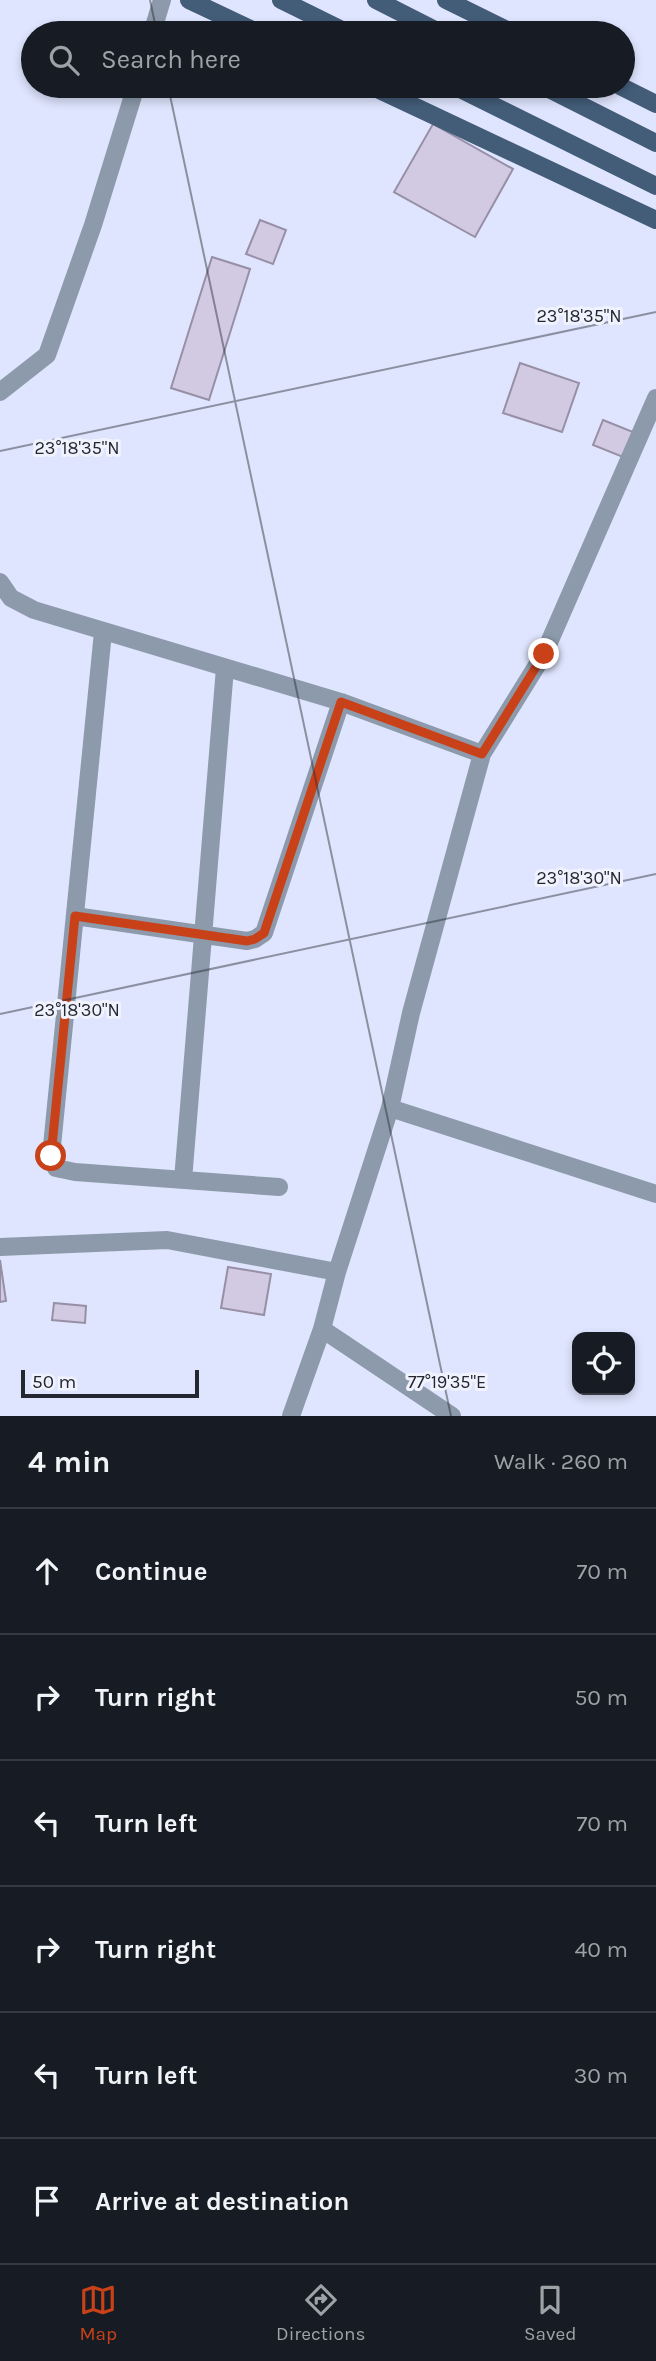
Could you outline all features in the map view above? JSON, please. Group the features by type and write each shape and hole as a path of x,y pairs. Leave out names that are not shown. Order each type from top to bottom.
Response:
{"main road":[{"path":"189,0 234,21"},
{"path":"281,0 324,21"},
{"path":"376,0 417,21"},
{"path":"446,0 489,21"},
{"path":"635,94 656,104"},
{"path":"397,98 656,220"},
{"path":"478,98 656,186"},
{"path":"566,98 656,144"}],"street":[{"path":"156,21 162,0"},
{"path":"0,392 47,355 93,225 132,98"},
{"path":"290,1416 322,1329 337,1272 390,1108 411,1013 482,754 544,654 656,398"},
{"path":"0,582 11,598 34,610 341,702 482,754"},
{"path":"103,632 51,1156 56,1168 75,1171 279,1187"},
{"path":"183,1180 225,668"},
{"path":"75,916 247,941 264,933 341,702"},
{"path":"390,1108 656,1194"},
{"path":"0,1247 167,1240 337,1272"},
{"path":"322,1329 452,1416"}],"building":[{"path":"433,124 513,169 475,237 394,192"},
{"path":"260,220 286,230 273,264 246,254"},
{"path":"212,257 250,269 209,400 171,388"},
{"path":"520,363 579,383 562,432 503,413"},
{"path":"603,420 633,432 623,457 593,445"},
{"path":"0,1260 6,1301 0,1302"},
{"path":"228,1267 271,1274 264,1315 221,1308"},
{"path":"54,1303 86,1306 85,1323 52,1320"}],"route":[{"path":"51,1156 75,916 247,941 255,939 264,933 341,702 482,754 544,654"}]}
